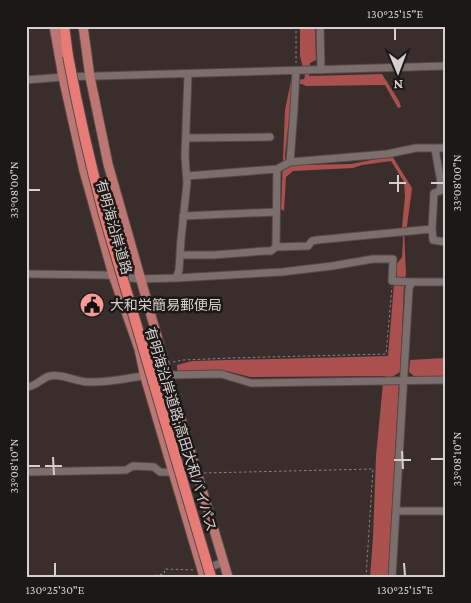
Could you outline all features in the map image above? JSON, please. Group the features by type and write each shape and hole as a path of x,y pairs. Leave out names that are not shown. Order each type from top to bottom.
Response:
{"highway":[{"name":"有明海沿岸道路;高田大和バイパス","path":"64,26 68,56 92,172 211,577"}],"main road":[{"name":"有明海沿岸道路","path":"54,26 63,77 84,171 203,573"},
{"name":"有明海沿岸道路","path":"83,26 90,77 108,164 164,363 228,577"},
{"path":"84,171 108,164"}],"street":[{"path":"320,26 321,70"},
{"path":"26,80 63,77 445,66"},
{"path":"290,162 296,71"},
{"path":"176,278 179,270 187,176 188,74"},
{"path":"186,138 270,137"},
{"path":"187,176 276,170 290,162 387,154 416,148 445,148"},
{"path":"434,149 441,183 440,191 434,193 433,240 445,242"},
{"path":"276,170 276,247"},
{"path":"183,216 276,212"},
{"path":"180,255 264,252 271,251 276,247 308,246 312,241 317,240 432,229"},
{"path":"26,274 114,275 140,279 176,278 282,272 373,259 393,259 392,281 445,282"},
{"path":"392,577 409,288 412,282"},
{"path":"26,387 31,387 51,375 68,377 79,382 109,382 142,376 221,374 251,383 445,380"},
{"path":"26,472 126,470 132,466 154,466 160,472 197,473"},
{"path":"397,511 445,511"},
{"path":"203,573 224,562"}],"path":[{"path":"296,26 296,71"},
{"path":"164,363 202,359 386,354 392,281"},
{"path":"197,473 373,469 366,577"},
{"path":"145,577 164,574 165,569 203,573"}],"shaded area":[{"path":"300,26 315,26 316,60 310,63 309,76 382,74 401,107 398,108 385,85 306,86 293,84 285,155 286,166 351,164 392,156 412,188 407,226 404,229 406,274 405,278 399,278 399,284 404,286 400,372 392,377 392,381 399,383 388,577 370,577 376,456 383,383 386,383 385,376 250,377 227,371 178,371 177,368 177,365 192,361 388,356 394,284 397,283 396,265 402,257 405,196 404,182 391,161 353,168 293,171 286,177 284,211 281,209 285,110 291,81 304,79 305,76 300,56"},
{"path":"445,358 445,377 415,377 409,372 410,360"}],"place":[{"name":"大和栄簡易郵便局","path":"92,305"}]}
